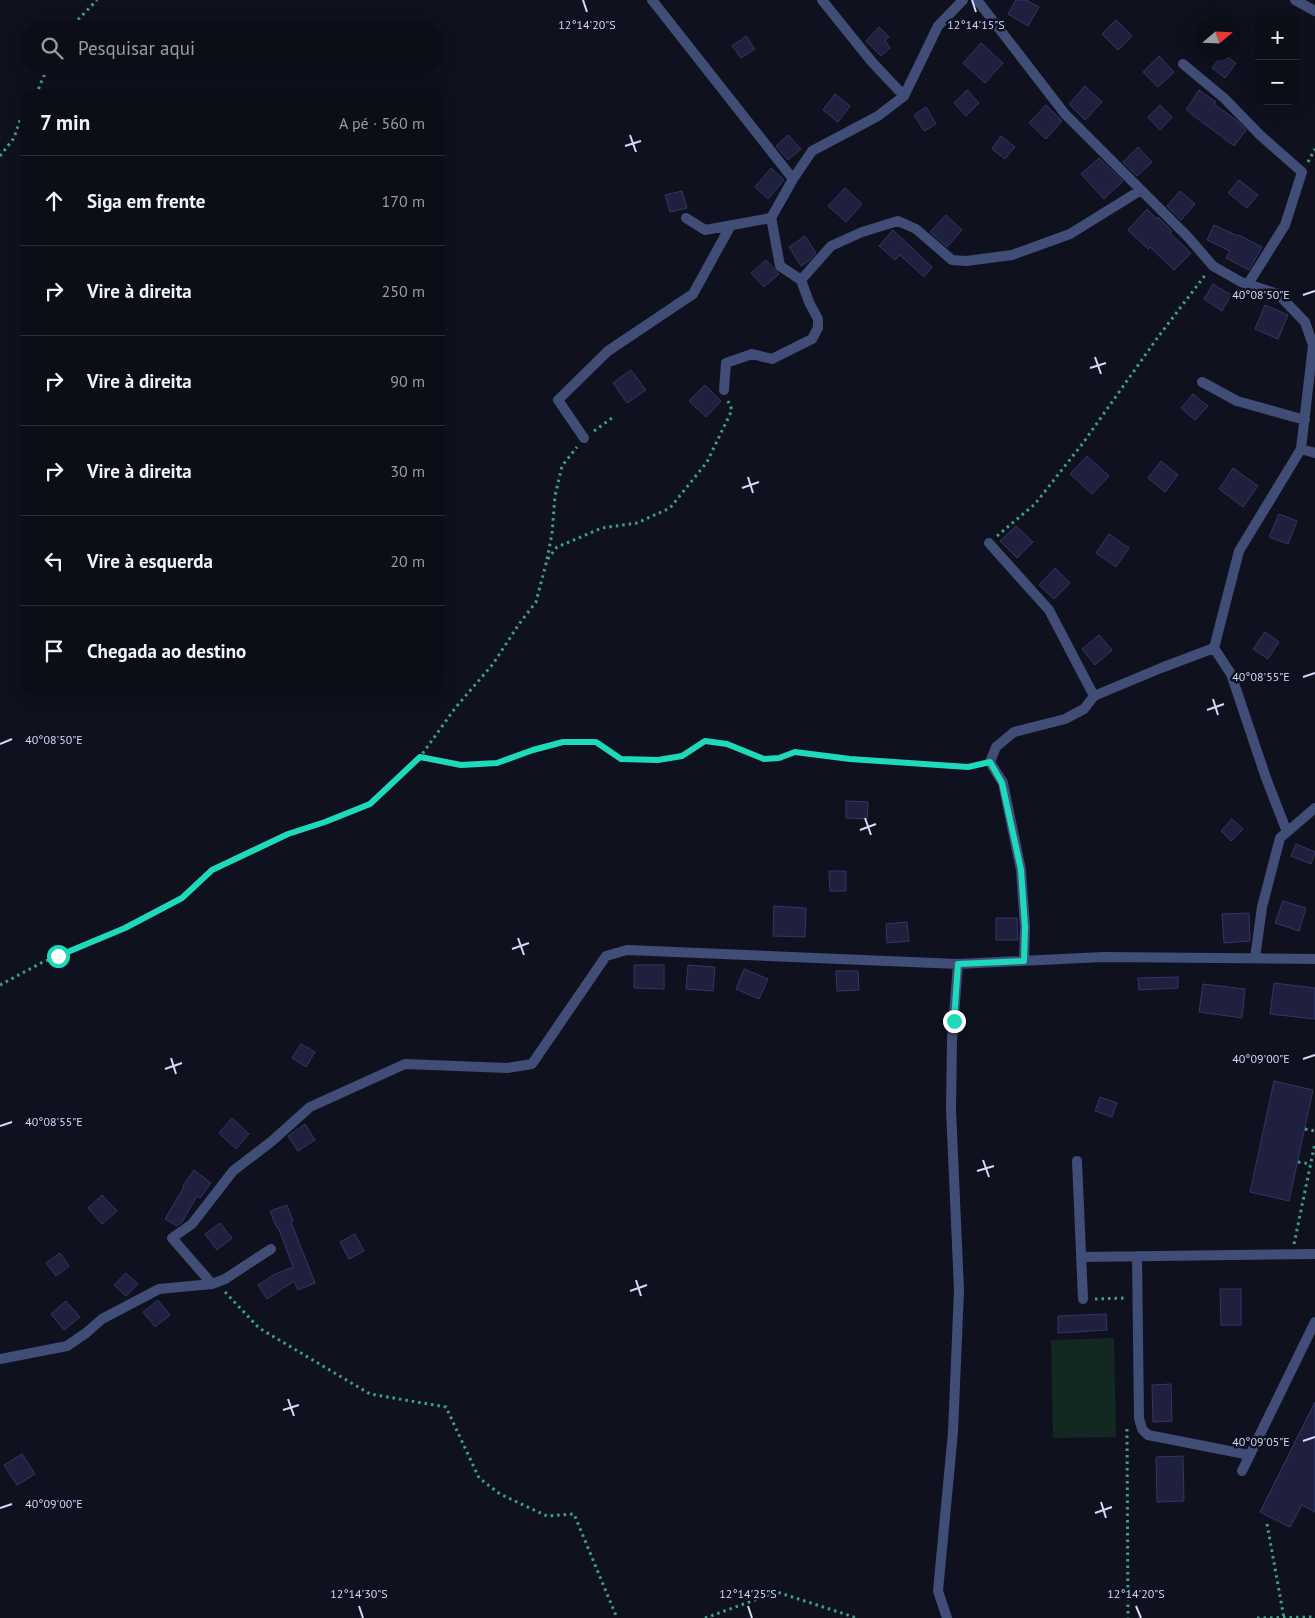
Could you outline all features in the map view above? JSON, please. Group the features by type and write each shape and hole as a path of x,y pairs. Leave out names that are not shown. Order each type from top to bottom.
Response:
{"street":[{"path":"652,0 793,179"},
{"path":"822,0 872,62 904,96"},
{"path":"724,390 726,363 752,354 772,359 812,338 818,328 818,319 801,280 780,266 771,217 793,179 812,151 878,116 904,96 938,26 964,0"},
{"path":"976,0 1065,114 1188,237 1213,266 1248,284 1278,294 1305,322 1313,345 1301,449 1239,551 1214,648 1231,674 1266,778 1287,832"},
{"path":"1295,0 1315,11"},
{"path":"1183,64 1224,98 1260,135 1302,172 1285,225 1248,284"},
{"path":"801,280 831,246 862,232 898,221 916,229 952,260 975,260 1012,255 1070,234 1141,190"},
{"path":"686,218 705,230 771,217"},
{"path":"584,438 558,400 608,351 693,294 731,225"},
{"path":"1202,382 1237,401 1305,420"},
{"path":"1301,449 1315,453"},
{"path":"989,543 1049,610 1094,696"},
{"path":"1024,961 1025,927 1021,870 1002,783 990,762 996,747 1014,732 1065,719 1084,709 1094,696 1214,648"},
{"path":"1255,958 1262,907 1280,838 1315,808"},
{"path":"212,1284 172,1238 192,1224 233,1171 272,1141 310,1107 405,1064 507,1068 532,1064 606,956 627,950 958,964 1103,957 1315,959"},
{"path":"947,1618 938,1591 953,1432 959,1290 951,1109 952,1040 958,964"},
{"path":"1077,1161 1083,1299"},
{"path":"0,1359 67,1346 102,1319 159,1289 212,1284 225,1278 271,1248"},
{"path":"1081,1257 1315,1254"},
{"path":"1137,1256 1139,1418 1142,1428 1148,1435 1250,1455"},
{"path":"1242,1471 1315,1322"}],"path":[{"path":"78,20 97,0"},
{"path":"38,90 44,75"},
{"path":"0,156 14,138 20,120"},
{"path":"989,543 1035,504 1083,443 1158,337 1213,266"},
{"path":"547,560 557,547 602,528 637,523 670,508 707,462 732,410 724,390"},
{"path":"0,985 41,963 125,928 182,898 212,870 288,834 370,804 420,757 456,707 492,664 536,602 552,534 555,496 562,466 584,438 612,418"},
{"path":"420,757 461,765 497,763 563,742 596,742 621,759 658,760 682,756 705,741 727,744 764,759 779,758 795,752 850,759 968,767 990,762"},
{"path":"1305,1129 1315,1131"},
{"path":"1292,1254 1315,1143"},
{"path":"1298,1162 1311,1164"},
{"path":"212,1284 222,1289 259,1328 370,1394 446,1407 479,1478 500,1494 547,1516 574,1514 617,1618"},
{"path":"1083,1299 1127,1298 1127,1308"},
{"path":"1127,1424 1128,1618"},
{"path":"1267,1524 1284,1618"},
{"path":"705,1618 777,1592 857,1618"},
{"path":"1257,1618 1315,1617"}],"green space":[{"path":"1114,1338 1116,1437 1053,1438 1051,1340"}],"building":[{"path":"1016,0 1026,0 1039,7 1028,26 1008,14"},
{"path":"1116,20 1132,36 1118,50 1102,34"},
{"path":"879,27 889,37 885,40 890,48 881,56 866,41"},
{"path":"746,36 755,49 741,58 732,46"},
{"path":"981,43 1003,63 985,83 963,63"},
{"path":"1159,56 1174,72 1158,87 1143,72"},
{"path":"1218,60 1232,60 1236,63 1225,78 1212,68"},
{"path":"1085,86 1102,102 1085,120 1069,104"},
{"path":"967,90 979,103 966,116 954,103"},
{"path":"1199,90 1216,102 1214,104 1246,130 1234,146 1186,110"},
{"path":"835,94 850,106 838,122 823,110"},
{"path":"1046,105 1062,121 1046,139 1029,123"},
{"path":"1160,105 1172,117 1160,130 1148,117"},
{"path":"926,107 936,124 924,131 914,115"},
{"path":"788,135 801,149 788,160 776,146"},
{"path":"1001,136 1015,147 1005,159 992,149"},
{"path":"1138,147 1152,162 1137,176 1123,162"},
{"path":"1099,158 1123,181 1104,199 1081,174"},
{"path":"771,168 784,180 768,199 755,187"},
{"path":"1239,180 1258,195 1247,208 1228,193"},
{"path":"845,188 862,204 846,222 828,206"},
{"path":"682,191 687,208 670,212 665,195"},
{"path":"1180,191 1195,204 1181,220 1167,206"},
{"path":"1147,209 1172,231 1170,233 1191,253 1174,270 1150,247 1148,249 1128,230"},
{"path":"946,215 962,230 947,247 930,232"},
{"path":"1214,225 1262,247 1249,270 1226,258 1230,251 1207,240"},
{"path":"893,230 932,267 924,277 900,255 895,260 879,246"},
{"path":"805,236 816,253 801,266 789,247"},
{"path":"766,260 779,274 764,287 751,273"},
{"path":"1213,284 1231,295 1222,311 1204,299"},
{"path":"1265,305 1288,315 1278,339 1255,329"},
{"path":"631,370 646,390 627,403 613,383"},
{"path":"705,385 721,401 706,417 689,401"},
{"path":"1193,394 1208,406 1195,420 1181,408"},
{"path":"1087,456 1109,476 1092,494 1070,474"},
{"path":"1161,461 1178,475 1165,492 1148,478"},
{"path":"1233,468 1258,486 1243,507 1219,489"},
{"path":"1279,514 1297,521 1288,544 1269,537"},
{"path":"1016,526 1033,542 1017,558 1000,541"},
{"path":"1109,534 1129,548 1116,567 1096,553"},
{"path":"1055,568 1070,583 1054,599 1039,585"},
{"path":"1265,632 1279,642 1268,659 1253,649"},
{"path":"1099,635 1112,650 1095,665 1082,649"},
{"path":"846,801 868,802 867,819 846,818"},
{"path":"1232,819 1243,829 1231,841 1221,831"},
{"path":"1296,844 1315,852 1311,864 1291,856"},
{"path":"829,871 846,871 846,891 830,891"},
{"path":"1283,901 1306,908 1299,931 1275,923"},
{"path":"774,906 806,908 805,937 773,936"},
{"path":"1249,913 1250,941 1224,943 1222,914"},
{"path":"996,918 1017,918 1018,940 996,940"},
{"path":"907,922 909,941 887,943 886,924"},
{"path":"634,965 664,965 664,989 634,988"},
{"path":"688,965 715,967 713,991 686,989"},
{"path":"744,969 768,979 759,999 736,989"},
{"path":"836,971 858,971 859,990 837,991"},
{"path":"1178,977 1178,988 1139,990 1138,978"},
{"path":"1274,983 1315,988 1315,1019 1270,1014"},
{"path":"1203,984 1245,989 1242,1018 1199,1012"},
{"path":"301,1044 315,1052 306,1067 292,1058"},
{"path":"1274,1081 1313,1090 1289,1201 1250,1192"},
{"path":"1100,1097 1117,1103 1112,1117 1095,1111"},
{"path":"232,1118 249,1134 236,1149 219,1133"},
{"path":"305,1124 315,1140 298,1151 288,1136"},
{"path":"194,1170 211,1183 200,1198 197,1196 182,1222 177,1226 165,1219"},
{"path":"102,1195 117,1211 102,1224 88,1208"},
{"path":"287,1205 293,1221 291,1222 315,1283 298,1290 294,1281 267,1299 258,1285 273,1275 293,1267 270,1211"},
{"path":"220,1223 232,1238 217,1250 205,1234"},
{"path":"355,1234 364,1251 349,1259 340,1242"},
{"path":"60,1253 69,1266 56,1276 46,1263"},
{"path":"126,1273 138,1284 126,1296 114,1285"},
{"path":"1220,1289 1241,1289 1241,1325 1221,1325"},
{"path":"158,1300 170,1315 155,1327 143,1312"},
{"path":"66,1301 80,1317 64,1330 51,1314"},
{"path":"1106,1314 1107,1330 1058,1333 1058,1316"},
{"path":"1171,1384 1172,1421 1153,1422 1152,1385"},
{"path":"1315,1402 1315,1512 1302,1505 1290,1527 1260,1512"},
{"path":"22,1454 35,1474 17,1485 4,1465"},
{"path":"1183,1456 1184,1501 1157,1502 1156,1457"}],"route":[{"path":"58,956 125,928 182,898 212,870 288,834 370,804 420,757 461,765 497,763 563,742 596,742 621,759 658,760 682,756 705,741 727,744 764,759 779,758 795,752 850,759 968,767 990,762 1002,783 1014,829 1021,870 1025,927 1024,961 958,964 954,1021"}]}
